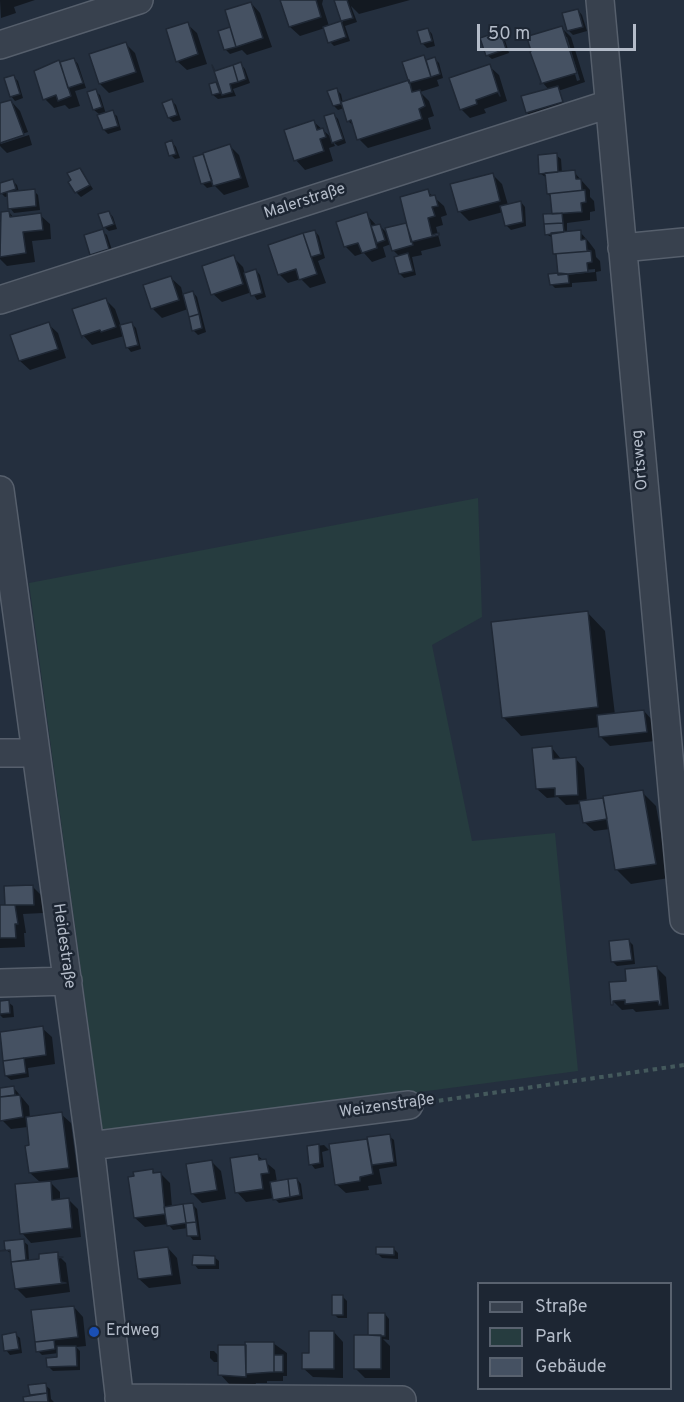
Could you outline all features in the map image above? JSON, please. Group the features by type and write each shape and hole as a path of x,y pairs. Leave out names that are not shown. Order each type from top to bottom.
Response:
{"street":[{"path":"0,45 139,0"},
{"name":"Ortsweg","path":"600,0 684,920"},
{"name":"Malerstraße","path":"0,300 609,104"},
{"path":"622,248 684,242"},
{"name":"Heidestraße","path":"0,490 90,1146 119,1400"},
{"path":"0,753 36,753"},
{"path":"0,983 68,981"},
{"name":"Weizenstraße","path":"90,1146 409,1105"},
{"path":"119,1400 402,1400"}],"path":[{"name":"Weizenstraße","path":"409,1105 684,1065"}],"green space":[{"path":"478,498 482,617 432,645 472,841 555,833 578,1071 103,1134 29,583"}],"building":[{"path":"280,0 316,0 321,17 289,27"},
{"path":"334,0 347,0 353,18 341,21"},
{"path":"251,2 263,38 236,47 225,10"},
{"path":"578,9 583,27 567,31 562,13"},
{"path":"341,21 346,37 328,43 323,27"},
{"path":"188,22 198,54 176,62 166,29"},
{"path":"562,26 577,73 540,84 525,37"},
{"path":"230,27 236,47 224,50 218,31"},
{"path":"428,28 432,41 421,44 417,31"},
{"path":"500,31 506,49 486,56 480,38"},
{"path":"126,42 136,72 99,84 89,54"},
{"path":"424,55 431,77 409,83 402,62"},
{"path":"435,57 440,74 431,77 426,60"},
{"path":"74,58 83,83 68,88 60,62"},
{"path":"59,60 71,96 58,101 56,95 43,100 34,71"},
{"path":"241,62 246,79 238,82 233,65"},
{"path":"490,64 500,96 498,92 476,100 477,104 460,110 449,78"},
{"path":"212,65 215,71 233,65 238,82 230,84 232,92 222,95"},
{"path":"14,75 20,94 10,97 4,78"},
{"path":"409,80 412,92 420,90 425,106 419,109 422,119 357,140 351,120 347,122 341,102"},
{"path":"216,82 220,93 212,95 209,84"},
{"path":"558,86 563,102 526,113 521,96"},
{"path":"337,88 341,104 333,106 327,91"},
{"path":"96,89 102,107 93,110 87,92"},
{"path":"172,99 177,115 168,118 162,103"},
{"path":"11,100 24,135 0,143 0,103"},
{"path":"113,110 118,126 103,130 97,115"},
{"path":"334,113 343,139 332,143 324,116"},
{"path":"314,120 317,130 323,128 326,137 320,139 324,151 294,161 284,130"},
{"path":"172,140 176,154 169,156 165,143"},
{"path":"230,144 241,178 213,186 203,153"},
{"path":"557,153 558,172 539,174 538,155"},
{"path":"203,154 212,181 201,184 193,157"},
{"path":"80,168 90,185 75,193 68,182 71,180 67,173"},
{"path":"575,170 576,179 581,179 582,190 585,190 547,194 545,173"},
{"path":"493,173 500,201 458,212 450,184"},
{"path":"13,179 16,189 0,194 0,183"},
{"path":"35,189 36,206 8,209 7,192"},
{"path":"428,189 430,196 435,195 438,206 432,207 435,216 428,218 432,235 439,233 439,235 411,242 400,197"},
{"path":"585,190 586,202 581,203 582,212 552,214 550,194 547,194"},
{"path":"521,201 523,222 505,226 500,206"},
{"path":"9,211 10,217 41,213 43,230 23,232 26,253 0,257 1,212"},
{"path":"109,211 114,224 103,228 98,214"},
{"path":"367,212 377,248 362,253 358,243 344,247 336,222"},
{"path":"562,213 563,223 544,224 543,214"},
{"path":"406,223 413,245 392,251 385,228"},
{"path":"563,223 564,232 545,235 544,224"},
{"path":"380,224 385,240 377,243 371,226"},
{"path":"103,229 109,249 90,255 84,235"},
{"path":"315,230 321,254 311,257 303,233"},
{"path":"581,230 581,240 586,239 587,250 591,251 553,254 551,233"},
{"path":"303,233 317,274 299,280 296,269 278,275 268,245"},
{"path":"591,251 592,262 587,263 588,272 558,275 556,254 553,254"},
{"path":"408,253 413,271 399,274 394,257"},
{"path":"234,255 243,284 211,295 202,266"},
{"path":"256,269 262,293 251,296 244,273"},
{"path":"548,274 568,274 569,283 550,285"},
{"path":"171,276 179,300 151,309 143,285"},
{"path":"193,291 199,314 189,317 183,294"},
{"path":"106,298 116,327 101,332 100,330 82,336 82,338 72,309"},
{"path":"199,314 202,328 192,331 189,317"},
{"path":"49,322 58,349 19,361 10,335"},
{"path":"132,322 138,345 126,348 120,325"},
{"path":"588,611 598,707 502,718 491,622"},
{"path":"644,710 647,732 599,737 597,715"},
{"path":"552,746 553,759 576,757 578,795 555,796 555,788 536,789 532,748"},
{"path":"643,790 656,864 615,870 603,796"},
{"path":"603,798 607,819 583,823 579,801"},
{"path":"33,885 34,905 5,905 4,886"},
{"path":"0,905 15,905 18,924 15,924 16,938 0,938"},
{"path":"629,939 632,960 611,962 609,941"},
{"path":"657,966 661,1005 658,1001 625,1004 625,1000 613,1001 611,1005 609,982 626,981 625,969"},
{"path":"9,1000 10,1013 0,1014 0,1001"},
{"path":"43,1026 46,1055 3,1061 0,1032"},
{"path":"24,1058 26,1073 5,1076 3,1061"},
{"path":"14,1086 15,1095 0,1097 0,1088"},
{"path":"20,1095 23,1117 0,1121 0,1097"},
{"path":"62,1112 69,1168 29,1173 25,1146 29,1145 26,1117"},
{"path":"390,1134 394,1162 372,1165 367,1137"},
{"path":"367,1139 373,1174 360,1177 360,1181 335,1185 329,1144"},
{"path":"319,1144 320,1163 309,1165 307,1146"},
{"path":"258,1154 259,1160 266,1159 269,1173 261,1174 263,1189 235,1193 230,1158"},
{"path":"212,1160 217,1190 191,1194 186,1164"},
{"path":"153,1169 153,1173 161,1172 165,1214 134,1218 128,1177 134,1176 133,1172"},
{"path":"297,1178 300,1195 290,1197 288,1179"},
{"path":"288,1179 290,1197 273,1200 270,1182"},
{"path":"51,1181 52,1200 69,1198 72,1228 20,1234 15,1184"},
{"path":"193,1203 196,1222 186,1223 183,1204"},
{"path":"183,1204 186,1223 167,1226 164,1207"},
{"path":"196,1222 198,1236 187,1236 186,1223"},
{"path":"24,1239 26,1260 11,1262 10,1250 0,1251 5,1250 4,1241"},
{"path":"168,1247 172,1275 138,1279 134,1251"},
{"path":"376,1247 394,1247 394,1255 376,1254"},
{"path":"58,1252 58,1257 63,1257 58,1258 61,1282 66,1283 15,1289 11,1262 39,1259 39,1254"},
{"path":"193,1255 215,1256 215,1265 192,1265"},
{"path":"332,1295 343,1295 343,1315 332,1315"},
{"path":"74,1306 78,1337 35,1342 31,1310"},
{"path":"368,1313 385,1313 385,1336 368,1335"},
{"path":"309,1331 334,1331 334,1369 302,1369 302,1353 309,1353"},
{"path":"16,1332 19,1349 4,1351 2,1335"},
{"path":"354,1335 381,1335 381,1369 354,1369"},
{"path":"54,1340 55,1349 36,1352 35,1342"},
{"path":"245,1342 274,1342 274,1372 246,1374"},
{"path":"218,1345 246,1345 246,1377 218,1375"},
{"path":"57,1346 76,1346 77,1366 47,1367 46,1358 57,1357"},
{"path":"274,1355 283,1355 283,1372 274,1372"},
{"path":"46,1383 47,1393 30,1395 28,1385"},
{"path":"47,1393 48,1402 24,1402 23,1397"}],"place":[{"name":"Erdweg","path":"94,1332"}]}
